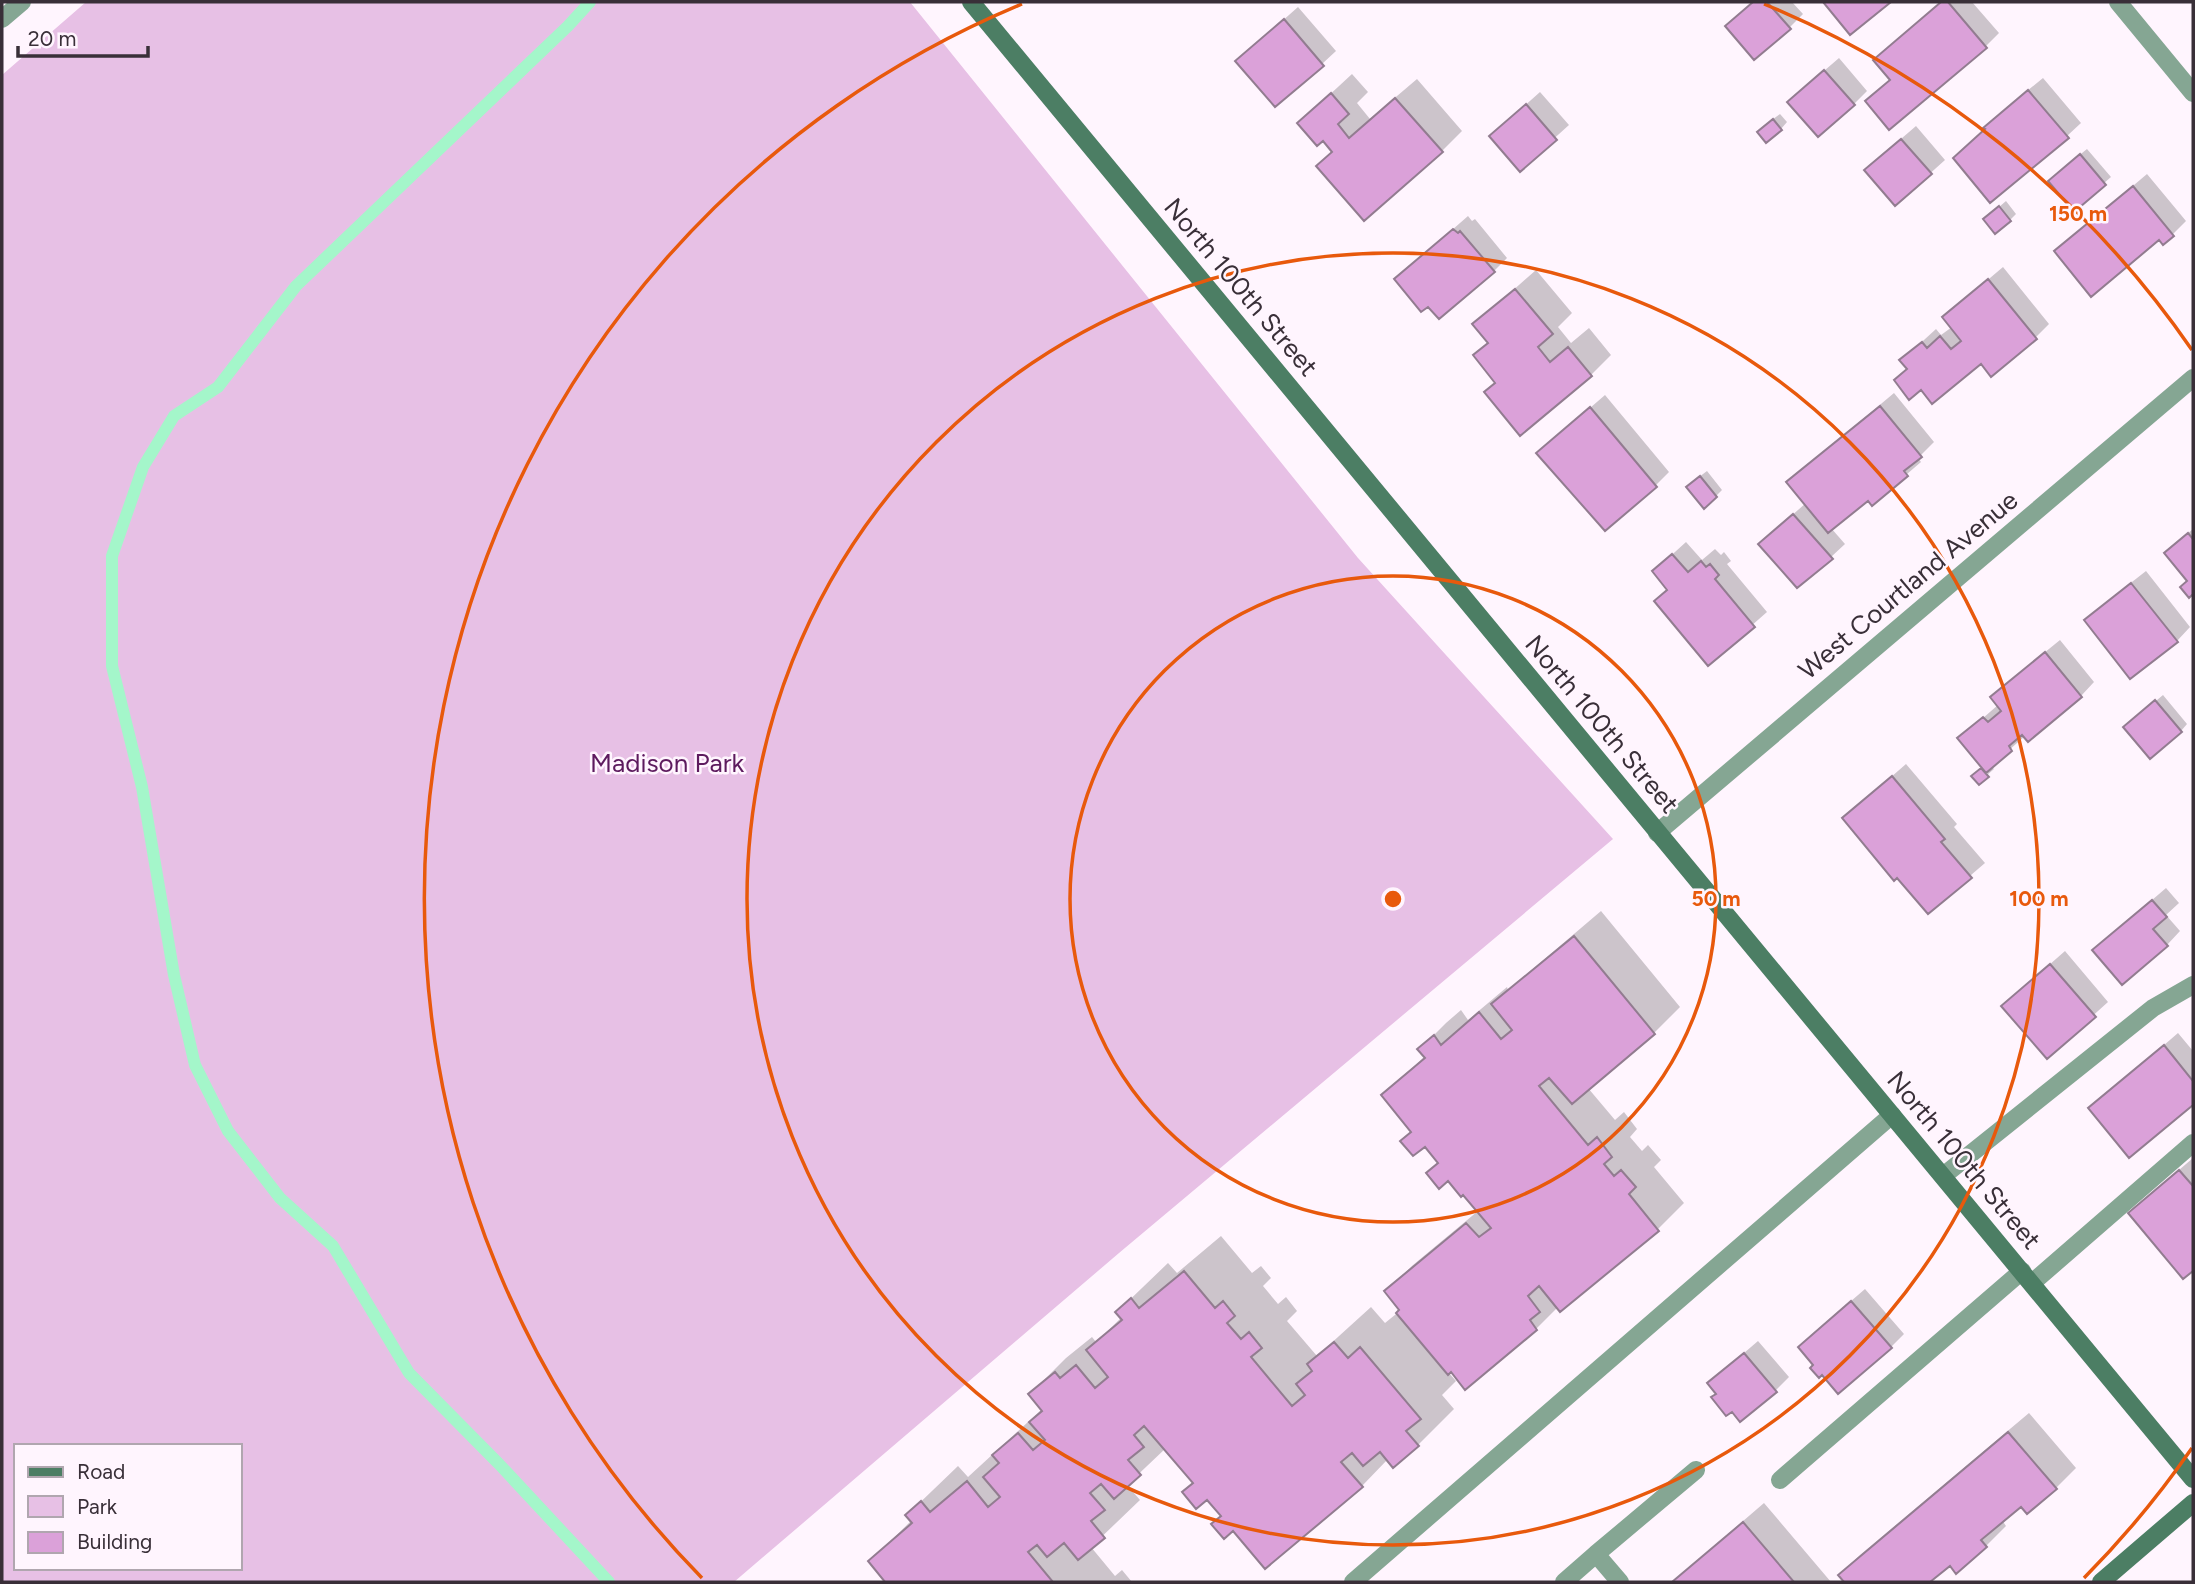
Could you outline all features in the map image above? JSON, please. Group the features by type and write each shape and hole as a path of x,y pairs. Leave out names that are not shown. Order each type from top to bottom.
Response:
{"street":[{"path":"2,19 22,2"},
{"name":"North 100th Street","path":"971,2 2193,1479"},
{"path":"2118,2 2193,93"},
{"name":"West Courtland Avenue","path":"1657,833 2193,377"},
{"path":"1943,1176 2153,1008 2193,985"},
{"path":"1353,1582 1892,1115"},
{"path":"1780,1480 1966,1317 2027,1277 2193,1143"},
{"path":"1564,1582 1696,1469"},
{"path":"2101,1582 2193,1503"},
{"path":"1596,1554 1620,1582"}],"green space":[{"name":"Madison Park","path":"86,2 910,2 1358,558 1613,839 1119,1253 734,1582 2,1582 2,75"}],"building":[{"path":"1753,2 1767,2 1791,29 1754,60 1725,26"},
{"path":"1823,2 1891,2 1850,35"},
{"path":"1941,2 1948,2 1987,48 1889,130 1865,101 1890,80 1873,60"},
{"path":"1284,19 1324,66 1275,107 1235,61"},
{"path":"1824,70 1855,105 1818,137 1787,102"},
{"path":"2028,90 2069,138 1990,203 1953,158"},
{"path":"1331,93 1349,114 1338,124 1349,138 1395,98 1443,152 1364,221 1316,166 1332,152 1323,141 1317,146 1297,123"},
{"path":"1526,104 1557,140 1520,172 1489,136"},
{"path":"1773,119 1782,130 1766,143 1757,132"},
{"path":"1901,139 1932,174 1895,206 1864,170"},
{"path":"2080,154 2106,185 2074,212 2048,181"},
{"path":"2133,186 2174,236 2163,245 2159,240 2091,297 2054,251"},
{"path":"1999,206 2011,221 1995,234 1983,219"},
{"path":"1453,229 1458,233 1460,231 1495,272 1439,319 1428,307 1421,312 1394,279"},
{"path":"1988,279 2037,339 1991,377 1981,364 1932,404 1921,390 1909,400 1894,380 1907,369 1899,360 1922,342 1927,348 1940,336 1951,349 1961,341 1942,317"},
{"path":"1515,289 1553,334 1538,347 1550,362 1568,347 1592,376 1520,436 1484,392 1495,383 1473,355 1488,343 1472,324"},
{"path":"1880,406 1922,457 1904,471 1908,476 1872,506 1868,501 1828,533 1786,482"},
{"path":"1590,407 1657,487 1605,531 1536,453"},
{"path":"1700,476 1717,497 1704,509 1686,487"},
{"path":"1793,514 1833,559 1797,588 1758,544"},
{"path":"2188,533 2193,539 2193,594 2189,598 2180,587 2187,581 2164,553"},
{"path":"1672,554 1688,572 1701,561 1706,567 1710,564 1719,575 1715,579 1755,627 1708,666 1654,601 1667,590 1652,571"},
{"path":"2131,583 2178,642 2130,679 2084,620"},
{"path":"2045,652 2082,697 2028,742 2022,735 2009,746 2012,751 1986,773 1957,738 1983,717 1988,722 2001,711 1990,697"},
{"path":"2155,700 2182,732 2150,759 2123,727"},
{"path":"1981,768 1989,777 1979,785 1971,776"},
{"path":"1892,776 1945,839 1941,842 1972,878 1928,914 1897,878 1894,881 1842,818"},
{"path":"2152,900 2167,917 2153,929 2168,946 2122,985 2092,950"},
{"path":"1574,936 1655,1034 1572,1104 1549,1078 1539,1086 1588,1145 1597,1137 1612,1157 1604,1164 1614,1176 1621,1170 1636,1187 1629,1194 1659,1231 1560,1312 1539,1286 1528,1296 1540,1312 1530,1320 1537,1330 1465,1390 1451,1372 1448,1375 1396,1313 1399,1310 1384,1291 1466,1223 1479,1237 1491,1228 1448,1181 1439,1189 1426,1173 1438,1163 1425,1147 1413,1156 1400,1141 1411,1132 1381,1095 1425,1058 1417,1049 1434,1035 1441,1045 1479,1012 1501,1039 1512,1030 1491,1004"},
{"path":"2050,964 2096,1017 2047,1059 2001,1006"},
{"path":"2164,1045 2193,1081 2193,1105 2129,1158 2088,1108"},
{"path":"2179,1170 2193,1186 2193,1271 2183,1279 2128,1213"},
{"path":"1184,1271 1215,1308 1223,1301 1235,1316 1227,1323 1241,1339 1249,1332 1262,1348 1251,1357 1292,1406 1305,1395 1296,1384 1312,1371 1307,1364 1334,1342 1348,1358 1360,1347 1421,1419 1406,1431 1419,1446 1393,1468 1380,1452 1363,1466 1352,1453 1341,1462 1363,1487 1265,1569 1233,1531 1224,1539 1211,1524 1221,1516 1207,1500 1196,1509 1182,1492 1193,1483 1144,1426 1134,1435 1144,1447 1128,1460 1141,1475 1114,1499 1101,1484 1090,1493 1105,1510 1091,1521 1105,1538 1078,1560 1064,1543 1047,1557 1037,1545 1028,1552 1053,1582 885,1582 868,1561 912,1523 905,1515 921,1501 930,1512 967,1481 988,1507 1000,1497 983,1477 999,1463 992,1455 1018,1433 1033,1450 1045,1440 1029,1422 1042,1411 1028,1394 1055,1372 1060,1378 1076,1365 1095,1388 1108,1377 1086,1350 1122,1320 1115,1312 1131,1298 1139,1308"},
{"path":"1851,1301 1892,1348 1838,1394 1822,1375 1819,1378 1810,1368 1813,1365 1798,1347"},
{"path":"1744,1353 1777,1392 1740,1422 1732,1412 1726,1416 1711,1397 1716,1394 1707,1383"},
{"path":"2008,1432 2057,1489 2027,1514 2021,1507 1981,1540 1987,1547 1956,1574 1950,1566 1930,1582 1844,1582 1838,1575"},
{"path":"1743,1522 1794,1582 1672,1582"}],"waterway":[{"path":"590,2 296,286 218,387 174,416 143,467 112,556 112,666 142,787 174,975 195,1065 228,1131 280,1198 333,1246 409,1373 499,1464 609,1582"}]}
